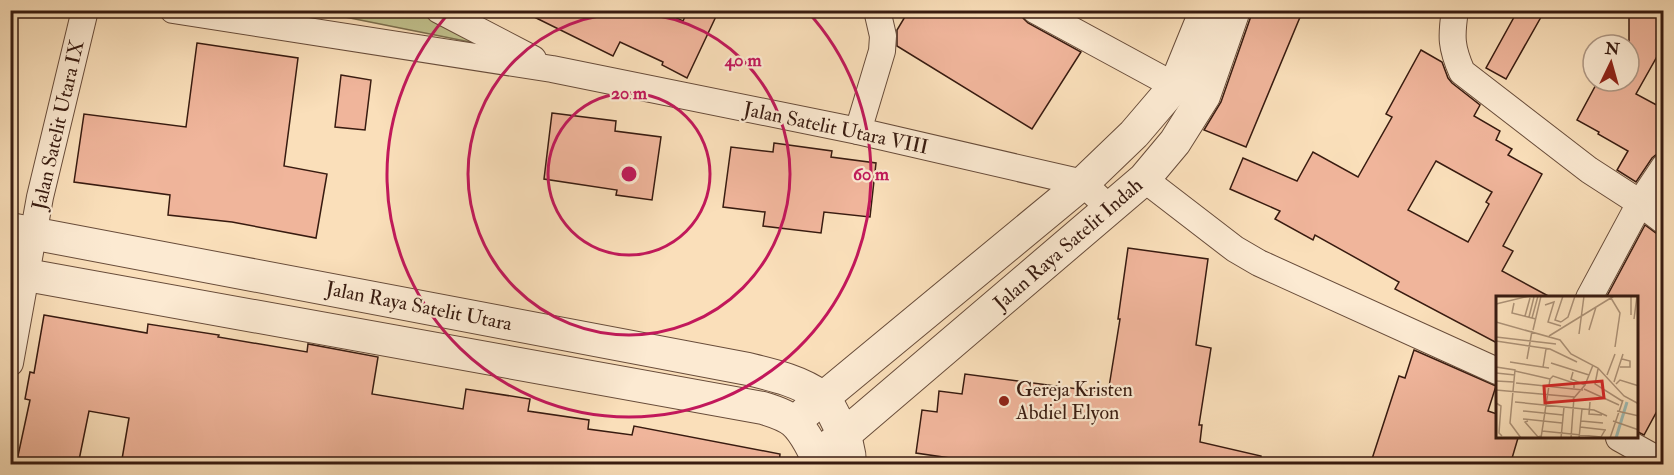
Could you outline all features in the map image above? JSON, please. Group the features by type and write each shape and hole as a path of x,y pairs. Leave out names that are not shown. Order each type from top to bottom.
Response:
{"street":[{"name":"Jalan Satelit Utara IX","path":"10,363 22,231 40,197 85,10"},
{"name":"Jalan Satelit Utara VIII","path":"173,10 552,69 858,130 1083,183"},
{"name":"Jalan Satelit Utara VIII","path":"439,10 552,69"},
{"path":"858,130 882,51 883,36 877,10"},
{"path":"1035,10 1175,86"},
{"name":"Jalan Raya Satelit Indah","path":"1206,10 1175,86 1134,134 1083,183 794,422 817,460 847,450 1144,179 1175,142 1204,96 1234,10"},
{"path":"1455,10 1452,30 1454,53 1462,72 1589,170 1664,221"},
{"path":"1590,296 1640,203 1664,167"},
{"path":"1144,179 1235,249 1259,263 1496,371"},
{"path":"1083,183 1110,210"},
{"name":"Jalan Raya Satelit Utara","path":"22,231 748,369 784,377 823,398"},
{"name":"Jalan Raya Satelit Utara","path":"18,273 763,408 794,422"},
{"path":"823,398 832,411 847,450"},
{"path":"1621,439 1664,463"}],"green space":[{"path":"315,11 421,11 490,46"}],"building":[{"path":"520,10 659,10 683,21 688,10 719,10 687,78 662,65 663,62 620,42 613,56"},
{"path":"909,10 1019,10 1028,23 1081,52 1032,129 897,46 897,30"},
{"path":"1251,10 1303,10 1246,147 1204,130 1221,102 1251,16"},
{"path":"1518,10 1545,10 1506,79 1486,68"},
{"path":"1629,10 1664,10 1664,44 1641,85 1641,33 1629,33"},
{"path":"197,43 298,58 284,166 327,174 316,238 232,222 168,215 170,195 74,182 84,114 186,127"},
{"path":"1421,50 1442,62 1452,83 1480,105 1474,116 1500,131 1496,140 1512,149 1508,155 1542,174 1503,246 1513,251 1502,271 1548,296 1496,296 1496,342 1395,289 1399,282 1315,235 1313,240 1275,219 1280,211 1230,189 1243,158 1297,181 1313,152 1358,177 1392,117 1386,114","holes":["1436,161 1492,192 1486,202 1489,204 1468,242 1408,210"]},
{"path":"341,75 371,80 365,130 335,127"},
{"path":"1592,93 1637,93 1664,109 1664,152 1652,158 1636,182 1617,170 1628,151 1577,120"},
{"path":"552,113 616,121 615,131 661,137 652,200 616,195 617,190 544,179"},
{"path":"774,143 832,151 831,157 876,163 870,217 824,212 821,233 763,226 765,212 723,207 731,147 773,152"},
{"path":"1645,225 1664,236 1664,398 1644,435 1638,432 1638,296 1607,296"},
{"name":"Gereja Kristen Abdiel Elyon","path":"1128,248 1208,259 1196,345 1211,348 1199,425 1202,425 1200,442 1261,456 1260,465 1105,465 1066,460 1065,465 998,465 916,453 922,410 937,412 939,391 962,394 965,374 1108,393"},
{"path":"44,315 147,333 148,324 307,352 308,344 378,357 372,394 463,409 466,389 530,399 528,411 589,420 588,429 632,435 634,426 780,454 779,465 121,465 129,418 89,411 78,465 16,465 30,400 25,399 30,372 34,373"},
{"path":"1414,350 1496,386 1488,411 1496,414 1496,439 1518,439 1510,465 1370,465 1399,376 1405,378"}],"place":[{"name":"Gereja Kristen Abdiel Elyon","path":"1004,401"}]}
